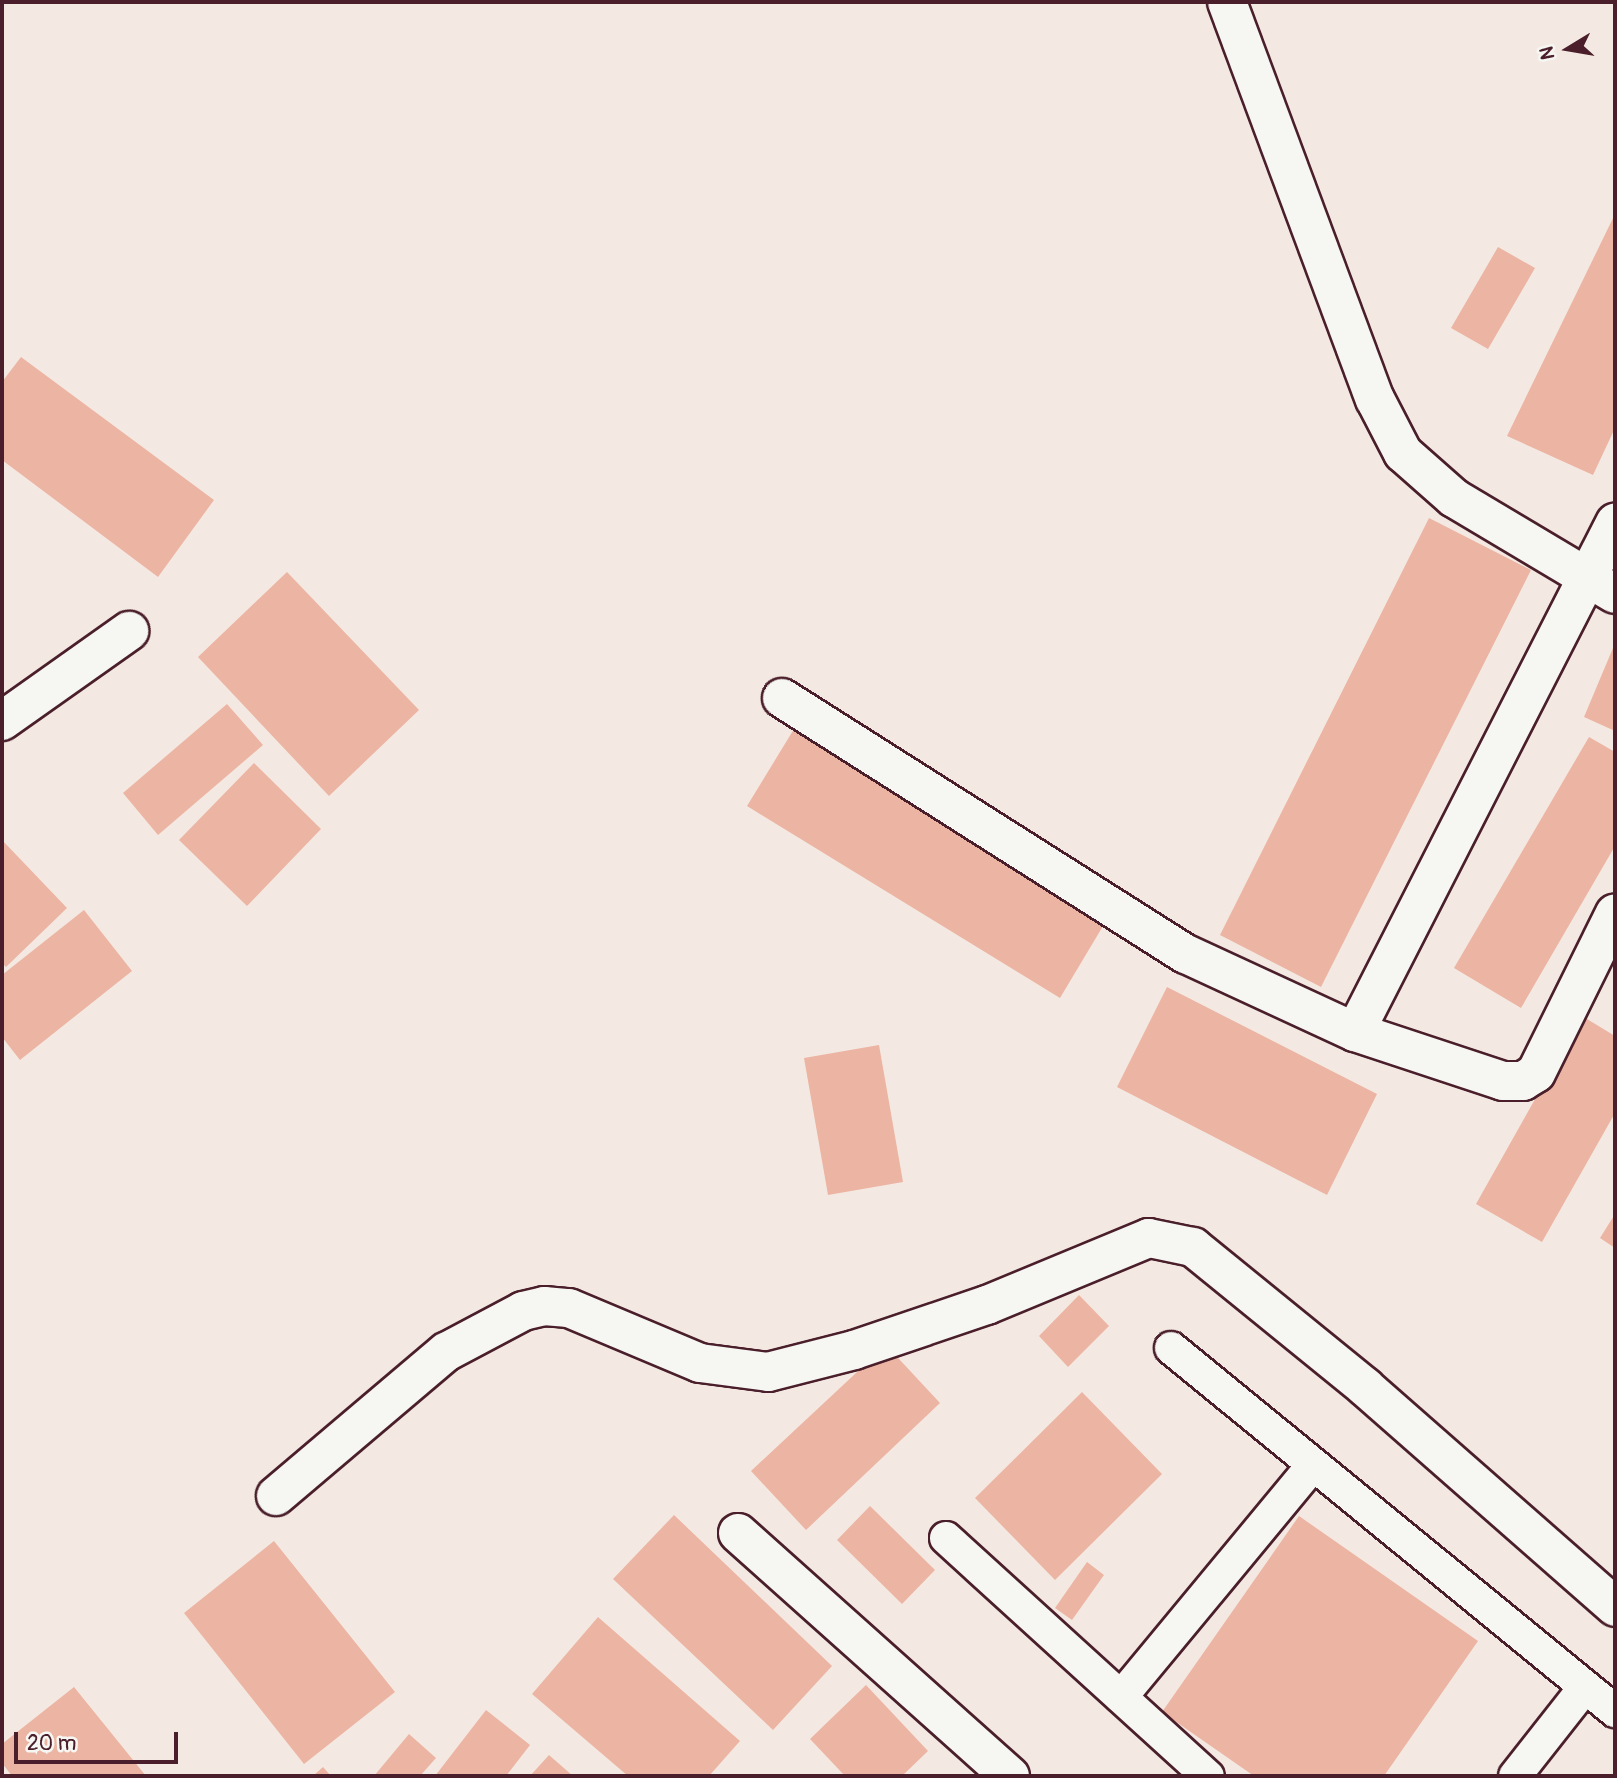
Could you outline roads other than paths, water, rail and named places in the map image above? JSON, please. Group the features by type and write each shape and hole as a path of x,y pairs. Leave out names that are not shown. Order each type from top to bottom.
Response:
{"street":[{"path":"1227,2 1375,399 1403,453 1454,498 1600,586"},
{"path":"1355,1032 1600,586 1615,523"},
{"path":"2,721 129,631"},
{"path":"782,698 1186,954 1355,1032 1503,1081 1523,1081 1536,1073 1615,913"},
{"path":"276,1496 446,1352 523,1311 544,1306 569,1308 700,1363 768,1373 854,1350 987,1305 1149,1237 1193,1247 1365,1387 1615,1607"},
{"path":"738,1533 1010,1776"}],"lane":[{"path":"1171,1348 1615,1711"},
{"path":"1121,1697 1312,1465"},
{"path":"946,1538 1208,1776"},
{"path":"1515,1776 1586,1687"}]}
